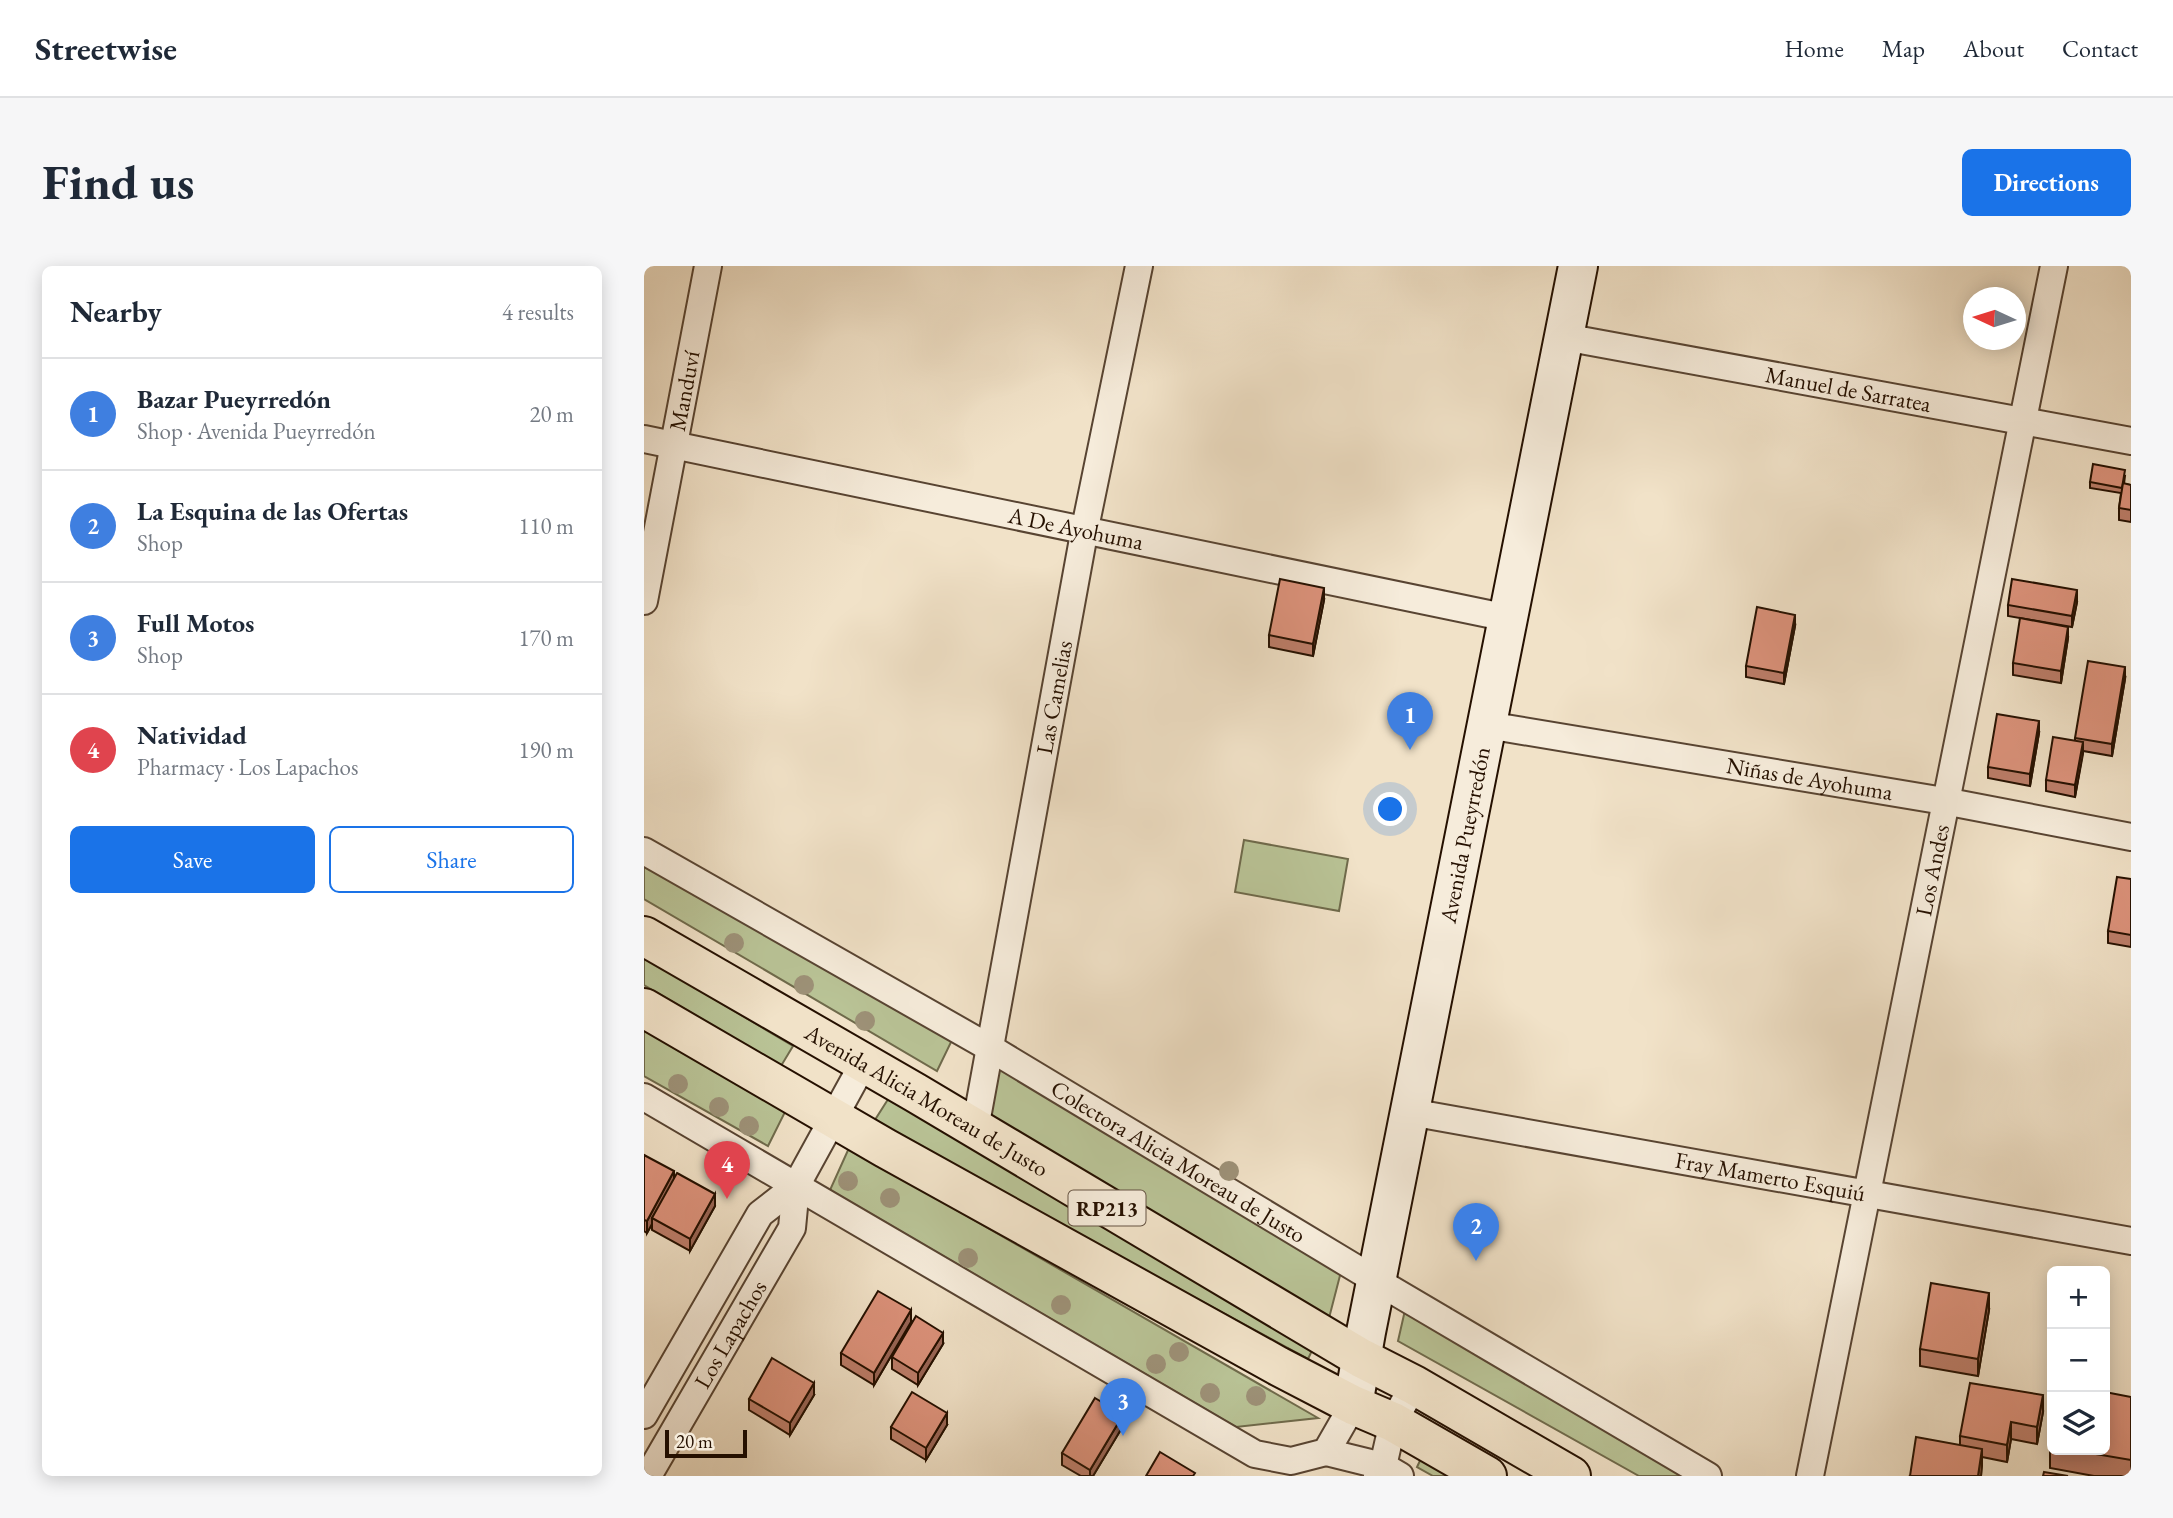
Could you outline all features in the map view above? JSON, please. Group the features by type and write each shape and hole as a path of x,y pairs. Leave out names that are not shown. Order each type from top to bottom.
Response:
{"main road":[{"name":"Avenida Pueyrredón","path":"1353,1405 1578,266"},
{"name":"Avenida Alicia Moreau de Justo","path":"644,936 1361,1358 1414,1385 1571,1476"},
{"name":"RP213","path":"644,1008 831,1118 1278,1366 1353,1405 1393,1422 1487,1476"}],"street":[{"name":"Manduví","path":"644,601 708,266"},
{"name":"Las Camelias","path":"975,1129 1085,528 1139,266"},
{"name":"Los Andes","path":"1810,1476 2054,266"},
{"name":"Manuel de Sarratea","path":"1564,337 2131,441"},
{"name":"A De Ayohuma","path":"644,439 1085,528 1508,618"},
{"name":"Niñas de Ayohuma","path":"1487,725 1944,801 2131,836"},
{"name":"Colectora Alicia Moreau de Justo","path":"644,851 990,1048 1708,1476"},
{"name":"Los Lapachos","path":"657,1467 792,1228 796,1186 863,1064"},
{"path":"644,1097 1255,1454 1291,1461 1325,1452 1387,1473 1393,1422 1414,1385"},
{"name":"Fray Mamerto Esquiú","path":"1410,1112 2131,1241"},
{"name":"Los Lapachos","path":"644,1415 760,1214 796,1186"},
{"path":"1325,1452 1353,1405"}],"green space":[{"path":"1244,840 1348,859 1339,911 1235,892"},
{"path":"644,857 954,1036 937,1071 644,899"},
{"path":"644,957 793,1046 781,1066 644,985"},
{"path":"644,1027 785,1112 768,1146 644,1076"},
{"path":"1000,1060 1344,1260 1328,1322 986,1119"},
{"path":"892,1093 1316,1342 1308,1359 873,1123"},
{"path":"849,1148 1318,1418 1236,1427 830,1190"},
{"path":"1408,1297 1712,1476 1639,1476 1398,1341"},
{"path":"1424,1452 1466,1476 1433,1476 1417,1467"}],"building":[{"path":"2093,464 2125,470 2122,488 2090,482"},
{"path":"2123,483 2131,485 2131,510 2119,508"},
{"path":"1280,579 1324,588 1313,644 1269,635"},
{"path":"2012,579 2077,590 2072,616 2008,605"},
{"path":"1757,607 1795,615 1784,673 1746,666"},
{"path":"2020,618 2068,627 2061,671 2013,663"},
{"path":"2088,661 2125,667 2112,744 2075,738"},
{"path":"1997,714 2039,721 2030,774 1988,767"},
{"path":"2053,737 2083,742 2075,785 2046,780"},
{"path":"2117,877 2131,879 2131,935 2108,931"},
{"path":"644,1155 674,1171 647,1221 644,1220"},
{"path":"677,1173 715,1194 690,1239 652,1218"},
{"path":"1931,1283 1989,1293 1978,1359 1920,1349"},
{"path":"878,1291 911,1310 874,1373 841,1353"},
{"path":"916,1316 943,1333 918,1373 892,1357"},
{"path":"772,1358 814,1383 790,1423 749,1399"},
{"path":"1970,1383 2043,1395 2037,1427 2011,1422 2007,1445 1960,1436"},
{"path":"912,1392 947,1413 926,1448 891,1427"},
{"path":"2110,1393 2131,1397 2131,1460 2102,1455 2110,1455"},
{"path":"1095,1398 1123,1415 1090,1470 1062,1453"},
{"path":"1916,1437 1982,1449 1978,1476 1910,1476"},
{"path":"1160,1452 1195,1473 1193,1476 1146,1476"},
{"path":"2044,1472 2068,1476 2043,1476"}],"place":[{"name":"Bazar Pueyrredón","path":"1410,750"},
{"name":"Natividad","path":"727,1199"},
{"name":"La Esquina de las Ofertas","path":"1476,1261"},
{"name":"Full Motos","path":"1123,1436"}]}
